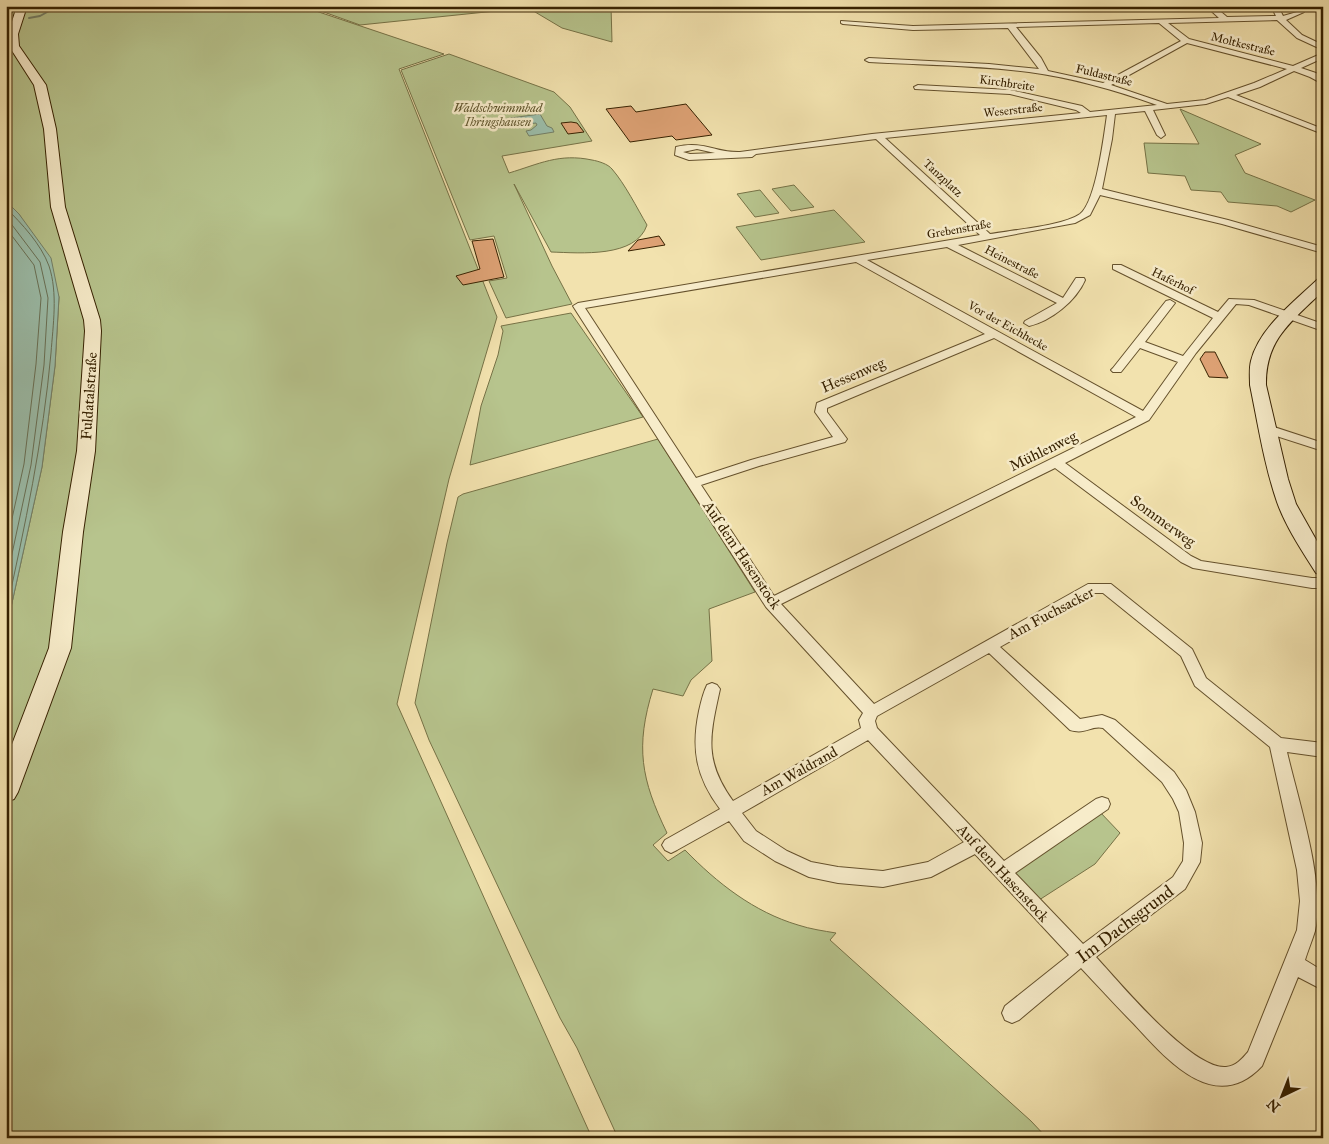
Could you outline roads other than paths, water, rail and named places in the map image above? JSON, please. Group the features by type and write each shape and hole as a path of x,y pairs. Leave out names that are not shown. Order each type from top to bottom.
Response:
{"main road":[{"name":"Fuldatalstraße","path":"6,792 60,648 73,532 86,451 93,331 92,320 58,207 50,129 40,84 14,46 12,39 12,32 22,12 22,6"},
{"path":"1323,282 1266,344 1260,359 1258,385 1279,479 1292,515 1323,568"}],"street":[{"path":"1209,6 1224,19"},
{"path":"1274,6 1280,19 1301,38 1323,48"},
{"path":"843,22 908,28 1011,26 1280,19 1302,11"},
{"name":"Moltkestraße","path":"1162,22 1186,41 1293,68 1313,75 1323,82"},
{"path":"1011,26 1038,60 1045,73"},
{"path":"1104,86 1186,41"},
{"name":"Fuldastraße","path":"869,60 981,66 1045,73 1104,86 1169,106 1206,102 1230,95 1323,55"},
{"name":"Kirchbreite","path":"918,86 1010,92 1079,108 1090,115"},
{"path":"1230,95 1323,132"},
{"name":"Weserstraße","path":"680,155 689,157 772,152 1169,106"},
{"path":"1148,108 1161,135"},
{"name":"Grebenstraße","path":"578,306 949,244 1081,219 1088,213 1098,191 1107,148 1111,112"},
{"name":"Tanzplatz","path":"880,138 988,237"},
{"path":"1098,191 1225,222 1323,250"},
{"name":"Heinestraße","path":"949,244 1064,302"},
{"name":"Vor der Eichhecke","path":"858,259 1145,417"},
{"name":"Haferhof","path":"1117,267 1219,317"},
{"path":"1029,323 1064,302 1076,292 1080,280"},
{"name":"Mühlenweg","path":"771,604 1145,417 1185,360 1233,301 1241,300 1323,328"},
{"path":"1117,370 1170,304"},
{"name":"Auf dem Hasenstock","path":"578,306 771,604 872,712"},
{"name":"Hessenweg","path":"694,483 755,463 841,439 820,412 821,406 994,334"},
{"path":"1138,343 1185,360"},
{"path":"1268,429 1323,447"},
{"name":"Sommerweg","path":"1056,462 1186,559 1198,565 1312,583 1323,583"},
{"name":"Am Fuchsacker","path":"872,712 1093,588 1106,588 1187,653 1200,682 1277,744"},
{"name":"Im Dachsgrund","path":"990,646 1076,725 1082,726 1095,721 1102,721 1120,734 1168,777 1180,795 1187,812 1193,843 1191,862 1179,883 1082,956 1012,1013"},
{"path":"712,689 702,744 705,763 714,788 750,836 781,856 809,869 838,875 883,878 931,869 976,844"},
{"path":"870,732 867,720 872,712"},
{"name":"Auf dem Hasenstock","path":"870,732 1173,1052 1196,1070 1214,1076 1228,1076 1239,1073 1248,1068 1255,1059 1306,930 1309,901 1306,870 1277,744"},
{"name":"Am Waldrand","path":"671,845 870,732"},
{"path":"1277,744 1323,750"},
{"path":"1002,872 1102,804"},
{"path":"1294,964 1323,981"}],"water":[{"path":"540,114 547,126 552,128 554,132 529,136 526,131 531,130 537,125 536,123 493,129 489,121"},
{"path":"6,201 19,214 51,258 59,297 55,366 42,467 6,630"}],"waterway":[{"path":"29,18 40,16 58,6"}],"park label":[{"name":"Waldschwimmbad Ihringshausen","path":"498,115"}]}
